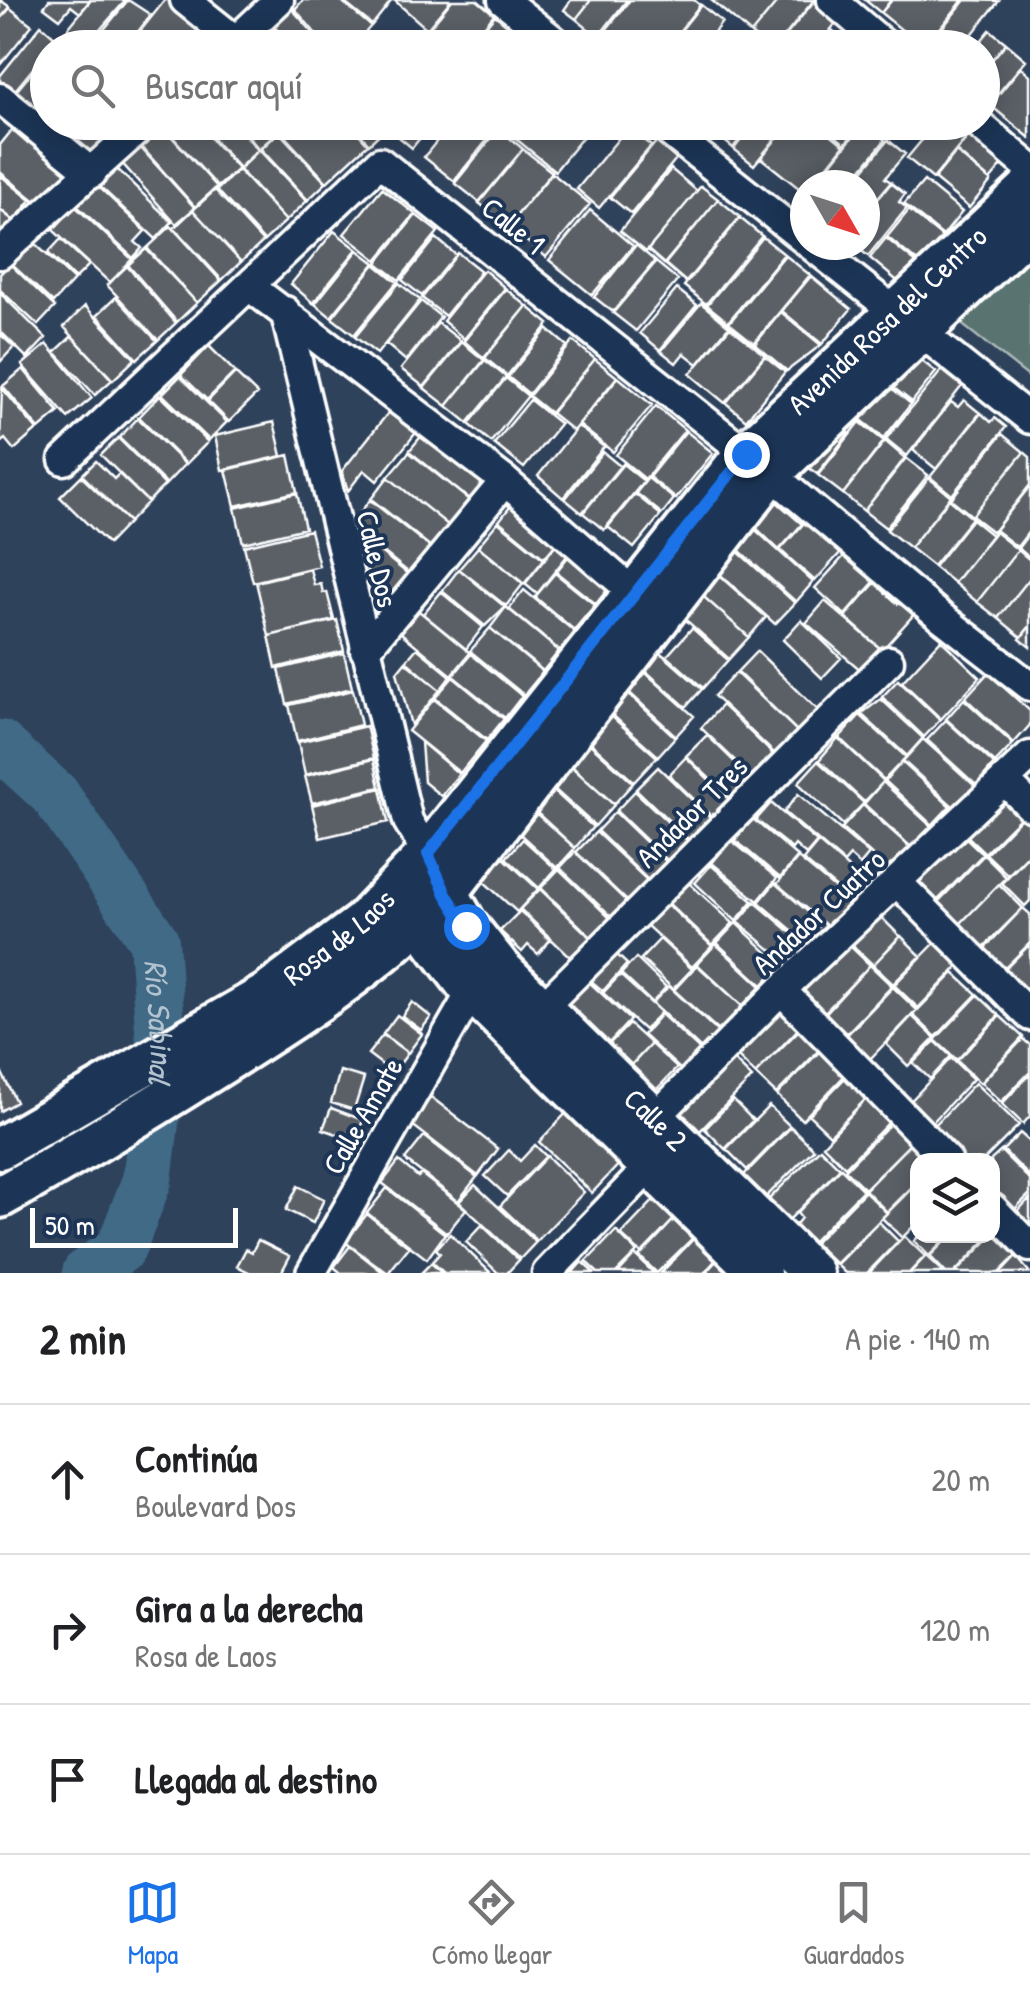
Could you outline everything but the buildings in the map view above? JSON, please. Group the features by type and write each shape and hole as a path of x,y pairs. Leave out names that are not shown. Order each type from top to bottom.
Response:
{"main road":[{"name":"Avenida Rosa del Centro","path":"758,464 908,322 1030,187"},
{"name":"Avenida Rosa del Centro","path":"908,322 1030,227"},
{"name":"Rosa de Laos","path":"277,1008 362,922 414,852 634,593 758,464"},
{"path":"0,1148 67,1111 377,960 433,907 758,464"},
{"path":"414,852 433,907 486,980"},
{"name":"Calle 2","path":"486,980 542,1008 661,1141 760,1273"},
{"name":"Calle 2","path":"486,980 812,1273"},
{"path":"0,1196 88,1148 277,1008"}],"street":[{"path":"185,0 216,30"},
{"path":"247,30 280,0"},
{"path":"503,0 540,30"},
{"path":"832,0 867,30"},
{"path":"0,98 30,122"},
{"path":"52,140 92,173"},
{"path":"0,254 127,140"},
{"path":"680,140 790,228"},
{"path":"997,140 1030,168"},
{"name":"Calle 1","path":"64,460 380,162 1030,686"},
{"path":"830,260 1030,420"},
{"path":"250,286 505,480 634,593"},
{"name":"Calle Dos","path":"285,311 414,852"},
{"path":"365,650 505,480"},
{"name":"Andador Tres","path":"542,1008 888,661"},
{"name":"Andador Cuatro","path":"547,1273 661,1141 782,990 1030,756"},
{"path":"1005,781 1030,806"},
{"path":"897,882 1030,1016"},
{"name":"Calle Amate","path":"311,1273 486,980"},
{"path":"782,990 939,1153"},
{"path":"1000,1216 1030,1246"}],"green space":[{"path":"1030,245 1030,378 955,319"}],"waterway":[{"name":"Río Sabinal","path":"0,745 55,795 154,941 162,1058 147,1180 121,1248 87,1273"}],"route":[{"path":"466,926 428,854 746,454"}]}
